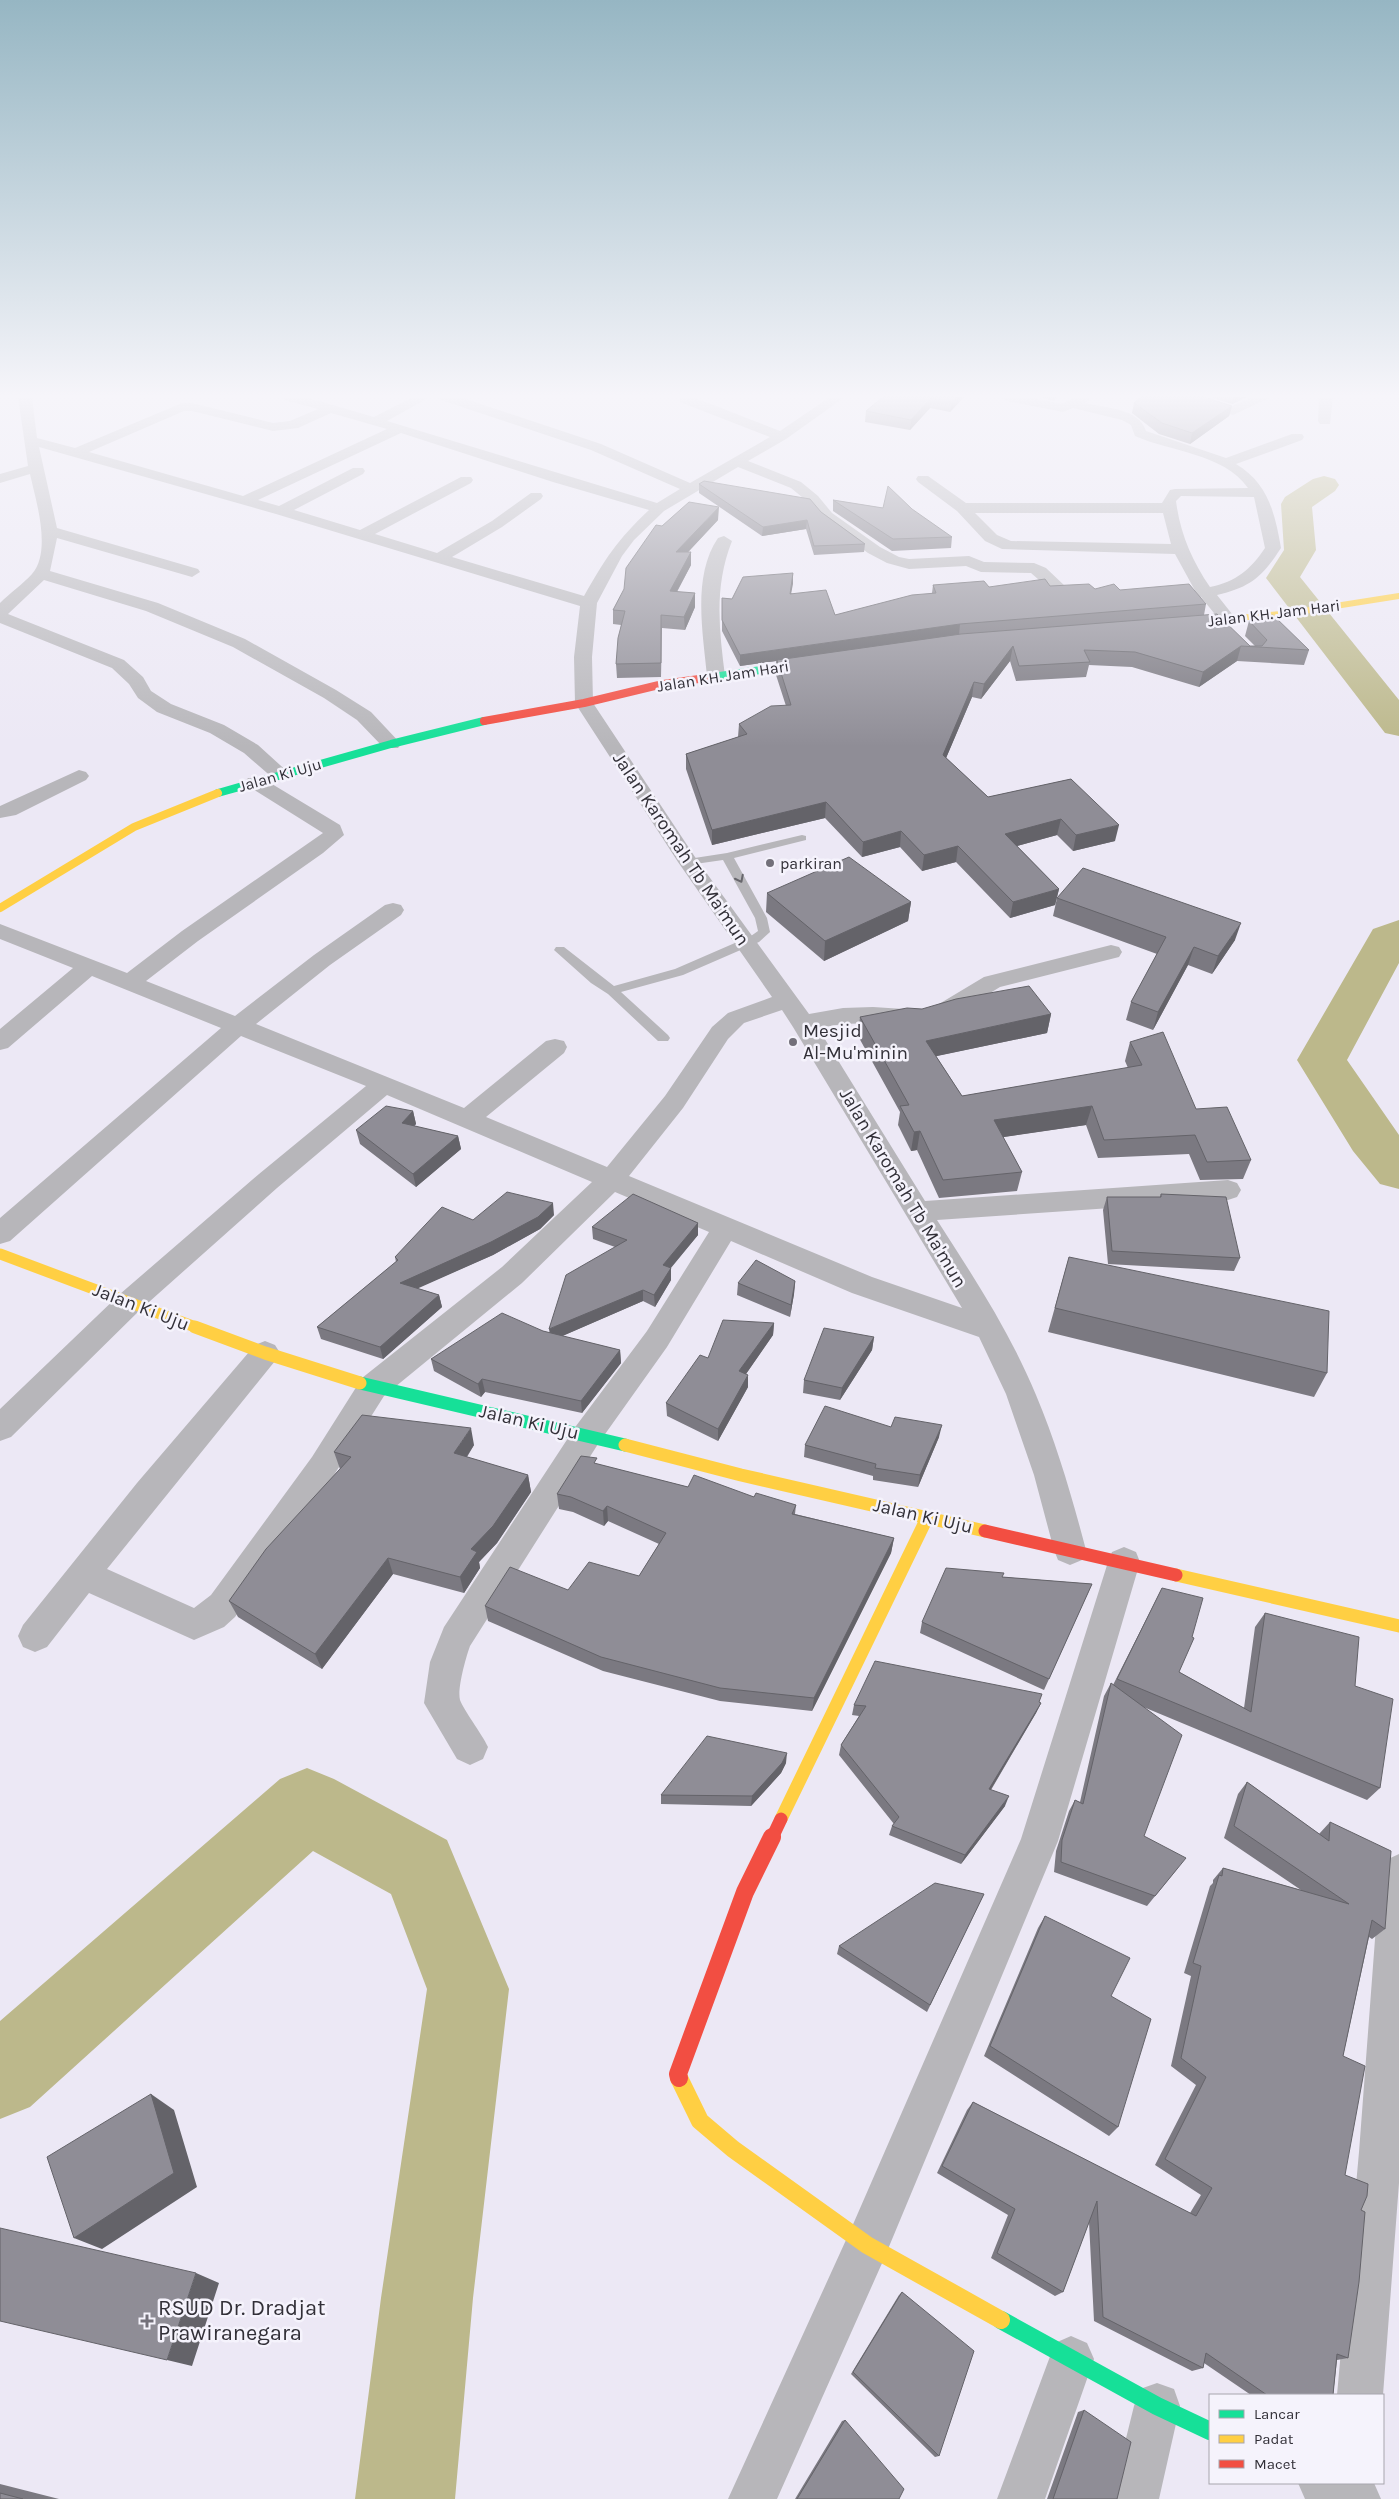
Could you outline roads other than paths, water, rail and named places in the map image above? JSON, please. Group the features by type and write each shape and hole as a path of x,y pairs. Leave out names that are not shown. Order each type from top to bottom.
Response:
{"street":[{"path":"0,612 41,574 48,548 50,531 46,514"},
{"path":"290,514 588,603"},
{"path":"362,535 402,514"},
{"path":"439,558 511,514"},
{"path":"584,703 583,657 588,603 615,555 629,537 653,514"},
{"path":"826,514 874,550 893,560 909,564 969,562 981,567 1034,568 1040,571 1060,590"},
{"path":"967,514 991,538 1008,546 1181,549"},
{"path":"1171,514 1181,549 1204,593 1226,625"},
{"path":"1204,593 1235,586 1256,572 1273,548 1267,514"},
{"path":"50,531 192,572"},
{"path":"716,676 709,628 712,577 715,559 724,541"},
{"path":"41,574 152,607 240,643 357,712 391,744"},
{"name":"Jalan KH. Jam Hari","path":"1170,624 1226,625 1397,597"},
{"path":"0,617 118,664 137,681 144,694 164,708 217,729 231,737 251,750 281,775"},
{"name":"Jalan KH. Jam Hari","path":"584,703 663,684 828,660"},
{"name":"Jalan Ki Uju","path":"0,908 92,850 134,827 172,810 255,782 391,744 493,719 584,703"},
{"name":"Jalan Karomah Tb Ma'mun","path":"584,703 744,944 803,1023 990,1329 1024,1403 1050,1475 1070,1550"},
{"path":"0,812 9,811 79,776"},
{"path":"131,981 190,936 334,835 333,829 255,782"},
{"path":"0,1234 239,1025 322,960 393,910"},
{"path":"0,931 88,968 131,981 384,1084 862,1284 990,1329"},
{"path":"803,1023 843,1016 873,1014 894,1018 919,1018 941,1013 992,982 1111,952"},
{"path":"0,1042 88,968"},
{"path":"85,1574 194,1624 212,1616 223,1606 323,1466 373,1387 512,1275 612,1179 674,1102 720,1033 736,1018 786,1001"},
{"path":"467,1119 555,1047"},
{"path":"0,1428 130,1302 268,1181 384,1084"},
{"path":"918,1211 1228,1190"},
{"path":"470,1747 442,1703 447,1662 456,1638 587,1435 658,1339 725,1228"},
{"name":"Jalan Ki Uju","path":"0,1254 265,1353 373,1387 587,1435 741,1475 1399,1626"},
{"path":"35,1636 148,1493 265,1353"},
{"path":"927,1518 745,1892 678,2074 684,2092 700,2121 733,2149 867,2245 1157,2406 1209,2431"},
{"path":"752,2499 867,2245 1039,1841 1124,1562"},
{"path":"1360,2394 1380,2152 1399,1873"},
{"path":"1021,2499 1071,2359"},
{"path":"1135,2499 1157,2406"}],"lane":[{"path":"688,862 727,856 802,838"},
{"path":"612,991 679,972 744,944 764,932 764,925 727,856"},
{"path":"560,950 595,980 612,991 663,1038"}],"waterway":[{"path":"1297,514 1300,550 1283,578 1399,725"},
{"path":"1399,934 1389,939 1322,1060 1372,1138 1399,1170"},
{"path":"0,2077 307,1806 420,1867 468,1989 427,2298 405,2499"}],"place":[{"name":"parkiran","path":"770,863"},
{"name":"Mesjid Al-Mu'minin","path":"793,1042"},
{"name":"RSUD Dr. Dradjat Prawiranegara","path":"147,2321"}]}
